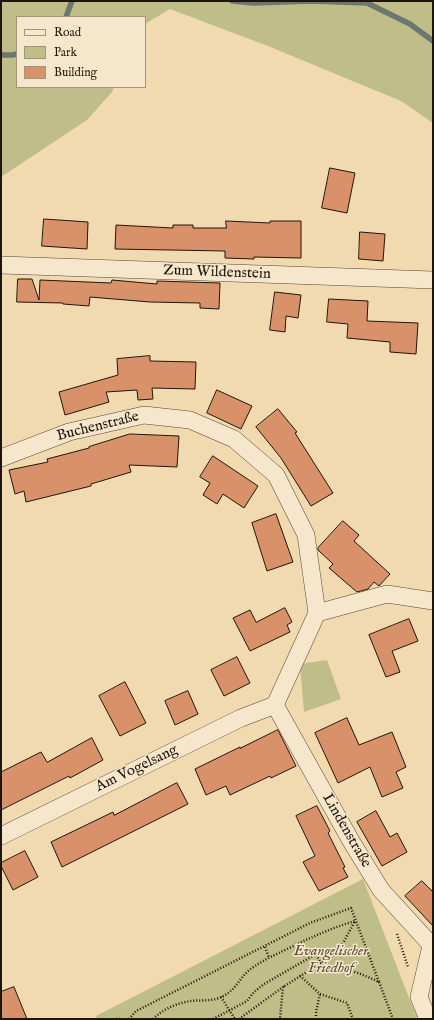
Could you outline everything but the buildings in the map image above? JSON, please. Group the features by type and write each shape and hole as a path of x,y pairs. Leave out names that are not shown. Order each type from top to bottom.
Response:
{"street":[{"name":"Zum Wildenstein","path":"1,265 433,280"},
{"name":"Buchenstraße","path":"1,458 69,432 144,415 190,420 234,439 276,476 306,535 317,613"},
{"path":"275,704 317,613 387,594 433,601"},
{"name":"Am Vogelsang","path":"1,836 234,721 275,704"},
{"name":"Lindenstraße","path":"275,704 351,841 381,890 432,946"},
{"path":"428,1019 418,997 432,946"}],"path":[{"path":"129,1019 136,1011 160,998 310,924 351,908 393,1019"},
{"path":"153,1019 179,1004 221,997 235,988 250,970 269,958 328,930 355,921"},
{"path":"239,1019 283,987 332,956 342,944 355,921"},
{"path":"396,933 409,969"},
{"path":"265,947 269,958"},
{"path":"212,1019 247,1001 254,992 264,984 323,950"},
{"path":"316,955 321,963"},
{"path":"309,970 325,972 336,970 351,971 379,982"},
{"path":"300,976 320,994 347,1003 353,1019"},
{"path":"280,1019 283,987"},
{"path":"316,1019 320,994"},
{"path":"221,997 235,1019"},
{"path":"116,1019 122,1019"}],"green space":[{"path":"1,1 433,1 433,123 401,101 268,46 170,9 146,23 146,16 16,16 16,88 114,88 112,92 87,120 1,177"},
{"path":"327,660 341,699 304,712 300,664"},
{"name":"Evangelischer Friedhof","path":"363,879 418,1019 97,1019 96,1016"}],"waterway":[{"path":"66,16 72,1"},
{"path":"232,1 254,3 311,1 367,3 410,24 433,41"},
{"path":"1,55 16,54"}]}
